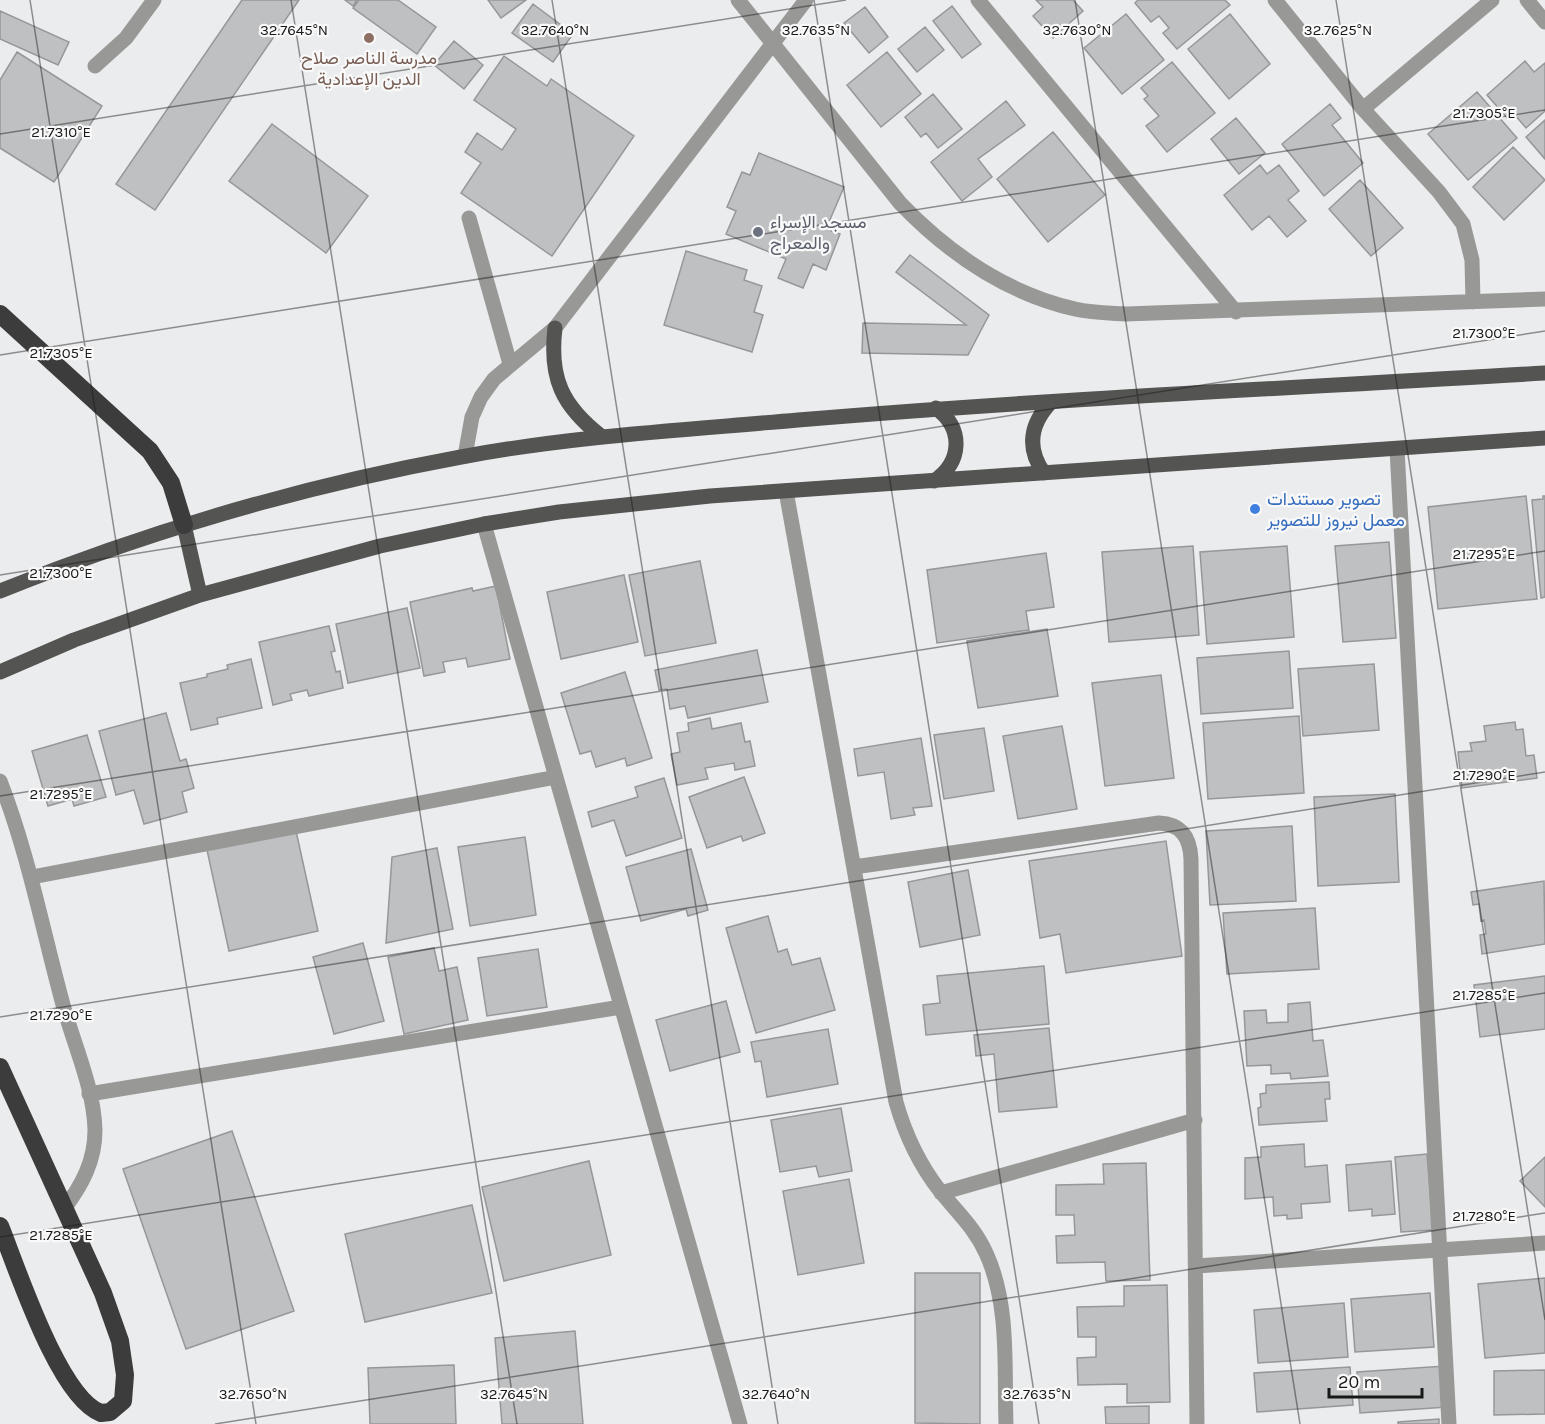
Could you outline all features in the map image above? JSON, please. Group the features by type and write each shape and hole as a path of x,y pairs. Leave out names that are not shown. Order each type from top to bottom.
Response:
{"highway":[{"path":"0,314 150,451 171,483 184,525"},
{"path":"0,1067 103,1293 120,1341 125,1392 123,1401 110,1412 101,1413 93,1410 66,1377 40,1325 0,1226"}],"main road":[{"path":"555,328 554,370 560,390 571,408 602,437"},
{"path":"0,591 117,546 254,504 394,470 465,456 602,437 936,408 1545,373"},
{"path":"1044,474 1036,462 1032,436 1035,423 1051,402"},
{"path":"934,481 945,474 957,451 953,426 936,408"},
{"path":"0,672 74,640 201,595 380,546 484,524 634,503 1545,438"},
{"path":"184,525 201,595"}],"street":[{"path":"95,66 126,38 154,0"},
{"path":"738,0 775,43 900,203 947,248 1007,285 1077,309 1126,314 1236,312 1545,299"},
{"path":"465,456 472,417 481,397 510,364 555,328 806,0"},
{"path":"978,0 1236,312"},
{"path":"1363,109 1492,0"},
{"path":"1527,0 1545,22"},
{"path":"1282,3 1363,109 1439,192 1463,224 1472,260 1473,302"},
{"path":"470,219 510,364"},
{"path":"1397,449 1449,1424"},
{"path":"786,491 896,1102 914,1150 942,1193 975,1231 995,1277 1001,1301 1006,1424"},
{"path":"484,524 740,1424"},
{"path":"32,877 556,777"},
{"path":"0,781 18,828 32,877 58,986 89,1094 95,1131 93,1151 81,1187 64,1209"},
{"path":"854,867 1159,823 1179,828 1189,842 1191,850 1195,1120 1197,1424"},
{"path":"89,1094 621,1006"},
{"path":"942,1193 1195,1120"},
{"path":"1196,1266 1545,1243"}],"building":[{"path":"242,0 299,0 155,210 116,184"},
{"path":"345,0 357,0 353,6"},
{"path":"359,0 398,0 436,27 417,54 353,8"},
{"path":"488,0 526,0 501,18"},
{"path":"1036,0 1073,0 1083,11 1053,38 1033,16 1043,7"},
{"path":"1138,0 1225,0 1230,5 1177,49 1163,33 1169,28 1159,16 1151,22 1135,3"},
{"path":"533,4 573,34 553,62 512,33"},
{"path":"952,6 981,44 962,58 933,21"},
{"path":"865,7 888,37 869,53 844,23"},
{"path":"0,11 69,42 58,65 0,39"},
{"path":"1126,14 1164,60 1122,94 1084,48"},
{"path":"1230,14 1270,64 1229,99 1188,49"},
{"path":"925,27 944,50 917,72 898,49"},
{"path":"454,41 483,65 464,89 434,65"},
{"path":"17,52 102,106 54,182 0,148 0,80"},
{"path":"887,52 921,94 881,127 847,85"},
{"path":"504,56 547,86 551,79 634,136 552,256 461,193 481,163 465,152 477,133 502,150 516,129 474,100"},
{"path":"1525,61 1534,72 1545,63 1545,111 1526,128 1514,114 1508,119 1487,95"},
{"path":"1172,62 1215,113 1167,152 1146,126 1159,116 1144,99 1148,96 1141,88"},
{"path":"1477,92 1517,138 1468,180 1428,134"},
{"path":"933,94 962,129 938,148 926,133 921,137 905,117"},
{"path":"1006,101 1025,125 978,159 992,177 962,201 931,162"},
{"path":"1330,104 1341,118 1332,125 1363,163 1324,196 1282,144"},
{"path":"1236,118 1265,153 1239,174 1211,139"},
{"path":"1545,120 1545,159 1526,137"},
{"path":"272,124 368,196 326,253 229,181"},
{"path":"1053,132 1105,195 1048,242 997,179"},
{"path":"1513,147 1545,180 1504,220 1473,187"},
{"path":"759,153 844,187 826,229 840,234 826,270 813,264 803,288 778,278 786,259 726,234 736,211 727,207 742,172 750,175"},
{"path":"1260,165 1267,174 1279,165 1299,191 1288,200 1306,221 1287,237 1269,216 1252,230 1224,195"},
{"path":"1360,180 1403,228 1371,256 1329,209"},
{"path":"686,251 747,270 744,280 762,286 754,312 763,315 752,352 664,325"},
{"path":"910,255 989,315 968,355 862,353 863,323 966,325 896,272"},
{"path":"1526,496 1537,599 1438,609 1428,507"},
{"path":"1545,496 1545,597 1541,598 1532,500 1543,499"},
{"path":"1389,542 1396,638 1343,642 1335,546"},
{"path":"1193,546 1199,635 1109,642 1102,552"},
{"path":"1287,546 1294,637 1207,644 1200,552"},
{"path":"1046,553 1054,607 1026,611 1029,630 937,643 927,570"},
{"path":"700,561 716,643 645,656 629,575"},
{"path":"624,575 638,642 561,659 547,592"},
{"path":"496,586 510,659 468,667 466,658 443,662 445,672 424,676 410,602 472,588 473,591"},
{"path":"407,608 420,668 348,683 336,624"},
{"path":"329,626 335,651 331,652 336,672 340,671 343,688 309,696 307,690 290,694 292,700 273,705 259,642"},
{"path":"1047,629 1058,696 978,708 967,641"},
{"path":"757,650 768,702 688,718 685,706 670,709 667,689 659,690 655,670"},
{"path":"1289,651 1293,708 1201,714 1197,658"},
{"path":"251,659 262,708 217,718 218,724 191,730 180,683 207,677 207,674 228,669 227,665"},
{"path":"1374,664 1379,730 1303,736 1298,669"},
{"path":"625,672 652,758 627,766 625,758 596,767 591,751 580,754 561,693"},
{"path":"1161,675 1174,778 1105,786 1092,683"},
{"path":"166,713 180,761 186,759 194,788 182,792 187,812 144,824 134,790 116,795 99,731"},
{"path":"1299,716 1304,793 1208,799 1203,723"},
{"path":"710,718 712,729 741,723 745,742 750,741 755,766 735,770 734,763 705,768 708,779 677,785 671,754 680,752 677,733 689,731 688,723"},
{"path":"1515,722 1516,730 1523,729 1526,756 1534,755 1537,778 1462,788 1458,752 1472,751 1470,743 1486,741 1484,726"},
{"path":"1062,726 1077,809 1018,819 1003,736"},
{"path":"984,728 994,791 944,799 934,735"},
{"path":"87,735 106,797 74,806 72,799 48,806 32,751"},
{"path":"921,738 932,806 913,808 915,815 891,819 884,772 858,776 854,749"},
{"path":"744,777 765,833 743,841 741,836 707,848 689,797"},
{"path":"664,778 682,838 626,856 614,820 592,827 588,812 638,797 635,787"},
{"path":"1395,794 1399,882 1318,886 1314,797"},
{"path":"1292,826 1296,901 1210,905 1206,831"},
{"path":"296,831 318,931 229,951 207,850"},
{"path":"525,837 536,915 470,926 458,847"},
{"path":"1166,841 1182,956 1066,973 1060,934 1040,938 1029,861"},
{"path":"437,848 453,929 386,943 392,857"},
{"path":"691,849 708,910 688,916 686,909 641,921 626,867"},
{"path":"968,870 980,935 920,947 908,882"},
{"path":"1544,881 1545,944 1482,954 1480,935 1486,934 1484,920 1481,921 1479,904 1473,905 1471,892"},
{"path":"1315,908 1319,969 1227,974 1223,913"},
{"path":"768,916 778,952 787,949 792,965 820,958 835,1010 756,1033 726,928"},
{"path":"363,943 384,1021 334,1034 313,957"},
{"path":"434,948 439,971 457,967 468,1020 404,1034 388,957"},
{"path":"538,949 547,1007 487,1016 478,958"},
{"path":"1044,966 1049,1024 926,1035 923,1005 940,1003 937,976"},
{"path":"1545,976 1545,1029 1480,1037 1474,985"},
{"path":"726,1001 740,1052 670,1071 656,1020"},
{"path":"1310,1002 1313,1041 1323,1040 1328,1076 1291,1079 1290,1073 1271,1074 1271,1065 1247,1066 1244,1011 1266,1010 1267,1023 1288,1022 1288,1004"},
{"path":"1049,1028 1057,1107 999,1112 994,1054 976,1056 974,1035"},
{"path":"828,1029 838,1084 767,1097 761,1061 755,1062 751,1042"},
{"path":"1329,1082 1330,1099 1325,1099 1327,1121 1259,1125 1260,1094 1266,1093 1266,1085"},
{"path":"841,1108 852,1171 819,1177 816,1166 780,1172 771,1120"},
{"path":"232,1131 294,1311 186,1349 123,1169"},
{"path":"1304,1144 1305,1167 1327,1165 1330,1202 1301,1204 1302,1218 1287,1219 1287,1215 1274,1216 1273,1197 1245,1199 1245,1158 1261,1157 1261,1147"},
{"path":"1427,1154 1433,1230 1401,1232 1395,1157"},
{"path":"1545,1157 1545,1207 1520,1181"},
{"path":"589,1161 611,1255 504,1281 482,1187"},
{"path":"1391,1161 1395,1214 1372,1216 1372,1209 1349,1211 1346,1165"},
{"path":"1146,1163 1150,1280 1106,1281 1105,1262 1057,1263 1056,1236 1075,1235 1074,1215 1056,1215 1056,1185 1104,1184 1103,1164"},
{"path":"849,1179 864,1263 798,1275 783,1191"},
{"path":"472,1205 492,1293 365,1322 345,1234"},
{"path":"915,1273 980,1273 980,1424 915,1423"},
{"path":"1545,1278 1545,1353 1485,1358 1478,1284"},
{"path":"1167,1285 1170,1402 1127,1403 1127,1384 1078,1385 1077,1358 1096,1357 1096,1337 1078,1337 1077,1307 1124,1306 1124,1286"},
{"path":"1430,1293 1434,1347 1355,1352 1351,1299"},
{"path":"1344,1303 1348,1357 1258,1363 1254,1310"},
{"path":"575,1331 583,1424 502,1424 495,1338"},
{"path":"454,1365 456,1424 370,1424 368,1368"},
{"path":"1445,1366 1447,1407 1360,1413 1357,1372"},
{"path":"1350,1367 1353,1405 1257,1412 1254,1373"},
{"path":"1545,1370 1545,1414 1494,1415 1494,1371"},
{"path":"1149,1406 1149,1424 1106,1424 1105,1407"},
{"path":"1439,1419 1439,1424 1398,1424 1398,1422"}],"place":[{"name":"مدرسة الناصر صلاح الدين الإعدادية","path":"369,38"},
{"name":"مسجد الإسراء والمعراج","path":"758,232"},
{"name":"تصوير مستندات معمل نيروز للتصوير","path":"1255,509"}]}
